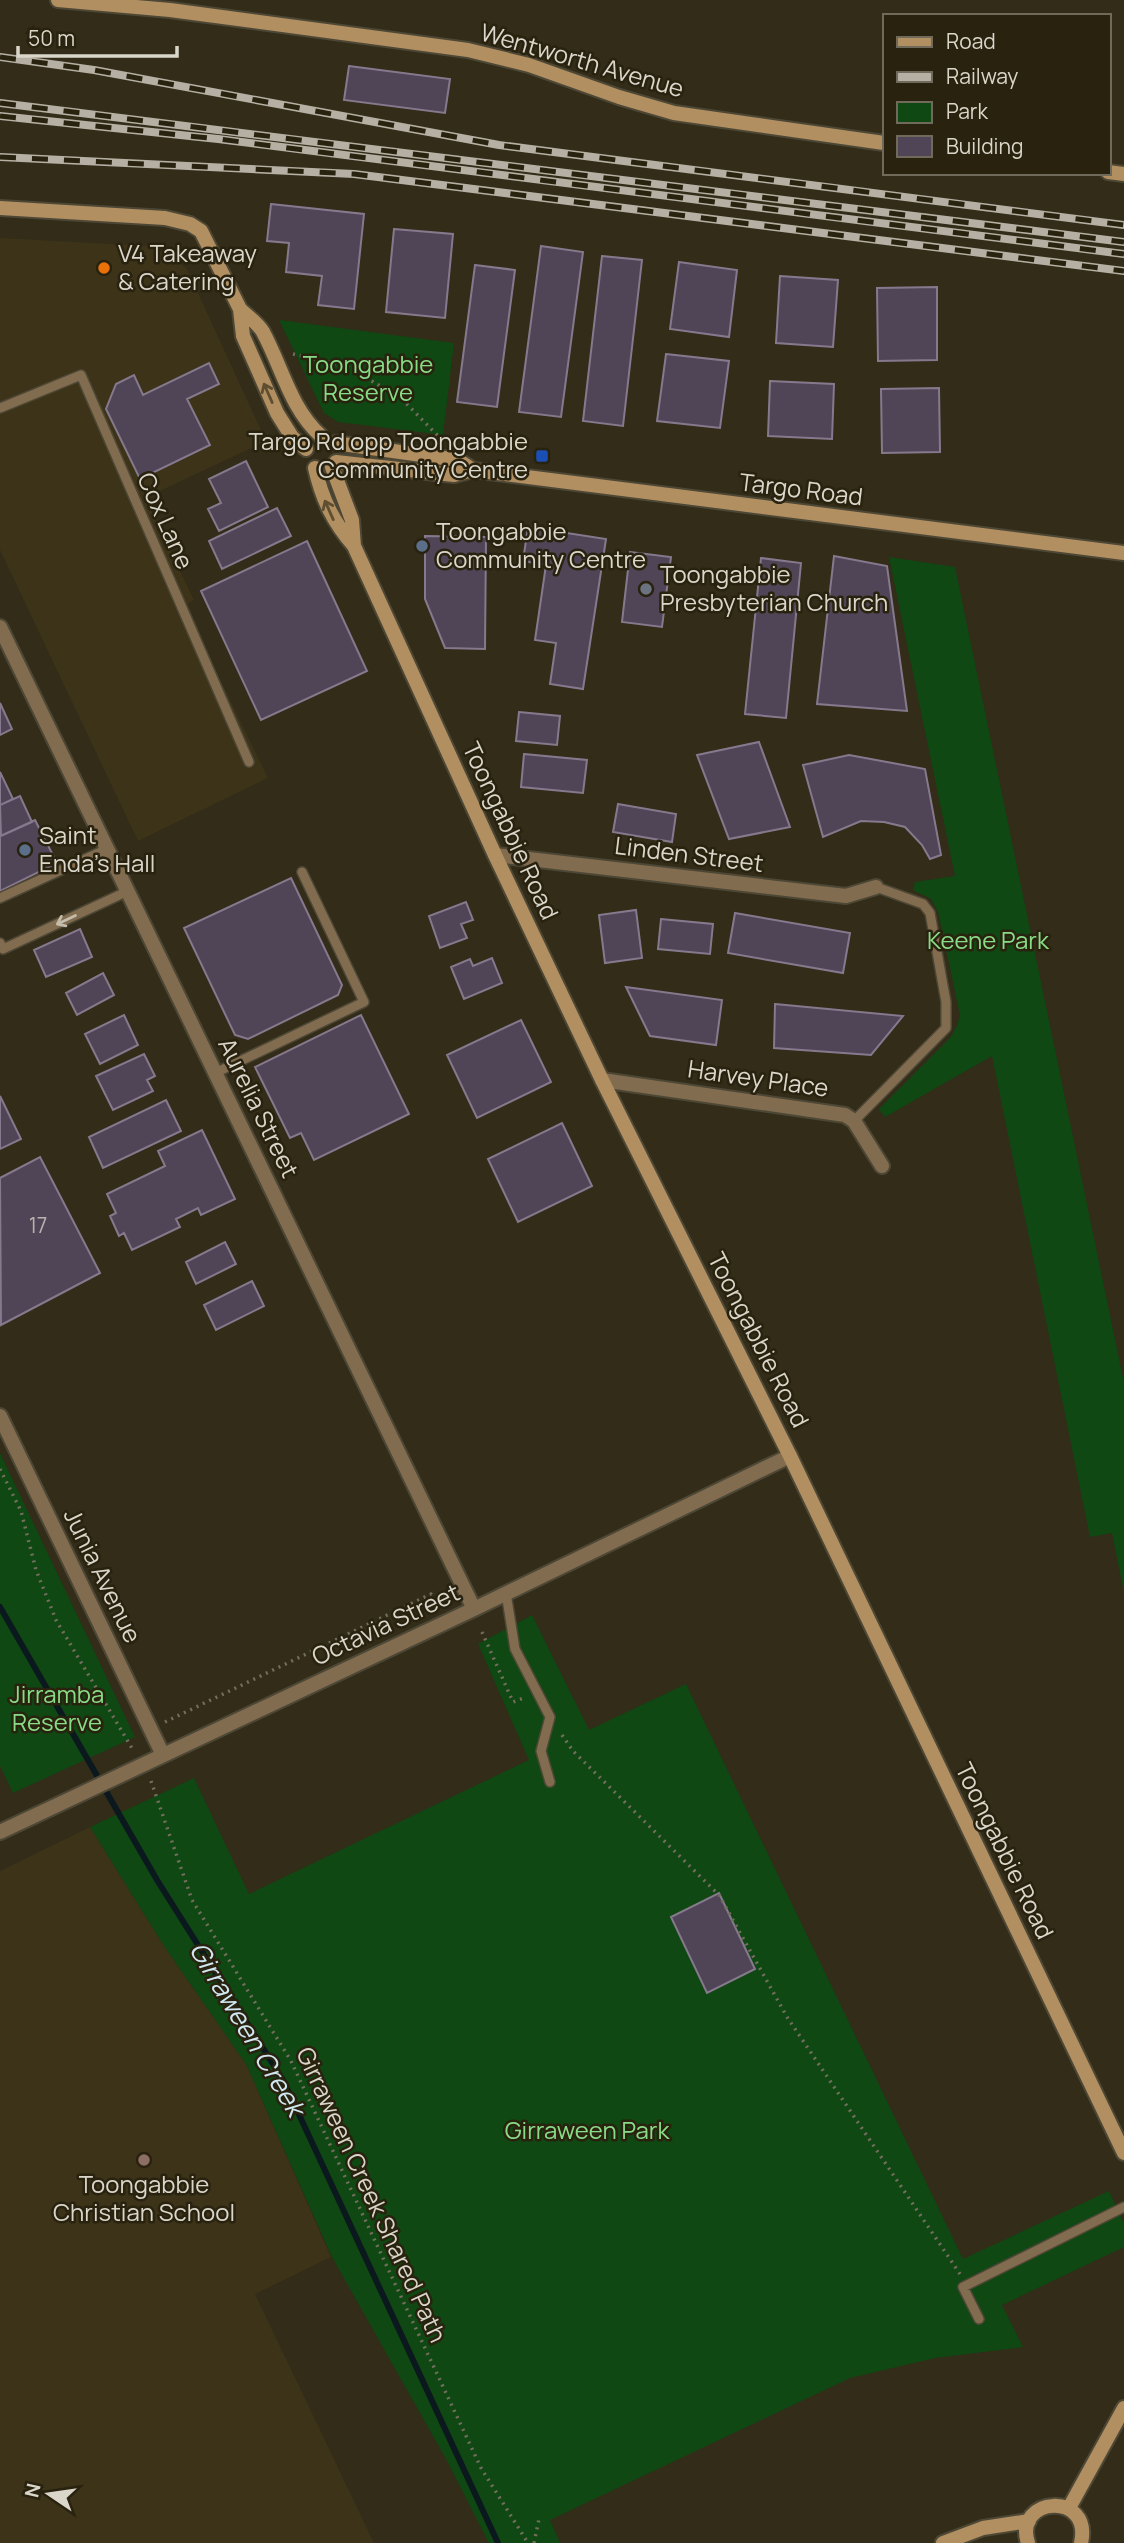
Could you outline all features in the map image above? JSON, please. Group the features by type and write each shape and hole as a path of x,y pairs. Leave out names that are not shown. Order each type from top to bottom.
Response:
{"main road":[{"name":"Wentworth Avenue","path":"58,0 170,10 468,50 529,65 674,113 883,143"},
{"path":"0,208 165,218 190,224 201,231 240,309 262,330 288,390 309,425 321,436 335,443 339,452 334,464 314,468 307,460 306,449 312,440 321,436"},
{"path":"240,309 243,336 277,413 292,437 306,449"},
{"name":"Targo Road","path":"335,443 458,460 473,470"},
{"name":"Targo Road","path":"334,464 454,475 473,470 1124,553"},
{"name":"Toongabbie Road","path":"334,464 349,510 354,546"},
{"name":"Toongabbie Road","path":"314,468 335,524 354,546 495,855 602,1080 790,1456 1124,2153"},
{"path":"1069,2508 1124,2408"},
{"path":"1028,2543 1028,2521 1034,2513 1051,2505 1069,2508 1082,2525 1081,2543"},
{"path":"943,2543 983,2528 1028,2521"}],"street":[{"name":"Aurelia Street","path":"0,627 474,1609"},
{"name":"Linden Street","path":"495,855 846,896 876,887"},
{"name":"Harvey Place","path":"602,1080 828,1111 854,1121 882,1166"},
{"name":"Junia Avenue","path":"0,1416 163,1755"},
{"name":"Octavia Street","path":"0,1832 474,1609 790,1456"}],"lane":[{"name":"Cox Lane","path":"0,408 81,375 249,762"},
{"path":"0,898 107,849"},
{"path":"215,1073 364,1002 302,872"},
{"path":"854,1121 940,1037 948,1018 930,913 923,904 876,887"},
{"path":"0,943 3,949 128,891"},
{"path":"506,1593 514,1649 551,1717 541,1751 550,1782"},
{"path":"979,2319 962,2287 1124,2207"}],"path":[{"path":"291,354 346,366 401,398 439,437"},
{"path":"0,1469 21,1511 36,1570 56,1620 130,1745"},
{"path":"159,1724 431,1594 435,1601"},
{"path":"482,1632 513,1702 537,1691"},
{"path":"551,1717 573,1752 719,1895 787,2017 967,2285"},
{"name":"Girraween Creek Shared Path","path":"153,1785 192,1900 291,2061 481,2468 528,2543"},
{"path":"534,2543 539,2519"}],"shaded area":[{"path":"0,238 150,246 175,258 187,269 266,441 145,498 194,600 188,604 216,671 268,778 138,841 0,550"},
{"name":"Toongabbie Christian School","path":"90,1827 164,1946 246,2064 331,2257 255,2294 374,2543 0,2543 0,1871"}],"green space":[{"name":"Toongabbie Reserve","path":"279,320 454,343 443,435 338,422 324,413"},
{"name":"Keene Park","path":"889,557 955,567 1124,1383 1124,1593 1112,1533 1090,1537 992,1056 885,1117 879,1109 950,1038 960,1015 938,912 931,899 913,890 915,882 955,876"},
{"name":"Jirramba Reserve","path":"0,1453 135,1737 13,1793 0,1766"},
{"name":"Girraween Park","path":"532,1615 589,1730 686,1684 963,2259 1109,2191 1124,2224 1124,2247 1002,2305 1023,2347 935,2358 850,2378 550,2520 560,2543 489,2543 446,2459 332,2257 246,2064 164,1946 90,1827 194,1778 249,1894 529,1760 478,1644"}],"building":[{"path":"349,66 450,79 445,113 344,100"},
{"path":"271,204 364,214 354,309 318,305 322,276 286,272 289,243 267,241"},
{"path":"394,229 453,234 445,318 386,312"},
{"path":"541,246 583,252 561,417 519,412"},
{"path":"602,256 642,260 623,426 583,421"},
{"path":"679,262 737,270 729,337 670,329"},
{"path":"475,265 515,270 497,407 457,402"},
{"path":"780,276 838,280 833,347 776,343"},
{"path":"937,287 937,360 878,361 877,288"},
{"path":"666,354 729,361 720,428 657,421"},
{"path":"209,363 219,384 187,399 210,445 140,479 106,409 116,384 134,375 143,395"},
{"path":"770,381 834,384 832,439 768,436"},
{"path":"939,388 940,452 882,453 881,389"},
{"path":"246,461 268,507 219,531 208,509 221,503 209,479"},
{"path":"277,508 291,536 222,569 209,541"},
{"path":"528,527 606,539 583,689 550,684 556,643 535,640 546,565 523,561"},
{"path":"425,536 486,537 485,649 445,648 425,599"},
{"path":"307,541 367,671 261,720 201,591"},
{"name":"Toongabbie Presbyterian Church","path":"630,552 671,557 662,627 622,622"},
{"path":"834,556 887,566 907,711 817,704"},
{"path":"761,558 801,563 786,718 745,714"},
{"path":"0,703 12,729 0,735"},
{"path":"519,712 560,716 557,745 516,741"},
{"path":"759,742 790,827 729,839 697,755"},
{"path":"524,754 587,760 583,793 521,787"},
{"path":"849,755 925,769 941,855 930,859 922,845 905,827 884,822 861,821 823,837 803,765"},
{"path":"0,772 13,799 0,805"},
{"path":"20,796 32,822 1,836 0,805"},
{"path":"618,804 676,814 672,842 613,832"},
{"name":"Saint Enda's Hall","path":"35,820 57,863 0,891 0,836"},
{"path":"291,878 342,985 338,995 248,1039 235,1035 184,928"},
{"path":"466,902 473,920 461,924 467,938 440,948 429,916"},
{"path":"636,910 642,958 605,963 599,915"},
{"path":"735,913 850,933 843,973 728,953"},
{"path":"661,919 713,924 710,954 658,949"},
{"path":"80,929 92,957 46,977 34,950"},
{"path":"492,958 502,983 464,999 451,967 470,959 473,966"},
{"path":"103,973 114,995 77,1015 66,993"},
{"path":"626,987 722,1000 716,1045 650,1036"},
{"path":"775,1004 903,1016 871,1055 774,1048"},
{"path":"124,1015 138,1045 100,1064 85,1034"},
{"path":"361,1015 409,1114 314,1160 301,1133 290,1138 255,1067"},
{"path":"521,1020 551,1082 477,1118 447,1055"},
{"path":"144,1054 155,1076 147,1080 153,1091 113,1110 96,1076"},
{"path":"0,1096 21,1139 0,1149"},
{"path":"166,1100 181,1131 103,1168 89,1137"},
{"path":"562,1123 592,1186 518,1222 488,1159"},
{"path":"202,1130 235,1199 201,1215 198,1208 176,1219 180,1227 132,1250 124,1233 119,1236 110,1216 116,1213 107,1194 165,1166 158,1151"},
{"path":"40,1157 100,1273 1,1325 0,1178"},
{"path":"225,1242 236,1264 196,1284 186,1262"},
{"path":"252,1281 264,1306 216,1330 204,1305"},
{"path":"719,1893 755,1969 707,1993 671,1917"}],"waterway":[{"name":"Girraween Creek","path":"0,1607 157,1880 283,2080 498,2543"}],"railway":[{"path":"0,57 94,70 499,145 1124,225"},
{"path":"0,103 1124,242"},
{"path":"0,116 218,139 1124,254"},
{"path":"0,157 354,174 1124,271"}],"place":[{"name":"V4 Takeaway & Catering","path":"104,268"},
{"name":"Targo Rd opp Toongabbie Community Centre","path":"542,456"},
{"name":"Toongabbie Community Centre","path":"422,546"},
{"name":"Toongabbie Presbyterian Church","path":"646,589"},
{"name":"Saint Enda's Hall","path":"25,850"},
{"name":"Toongabbie Christian School","path":"144,2160"}]}
